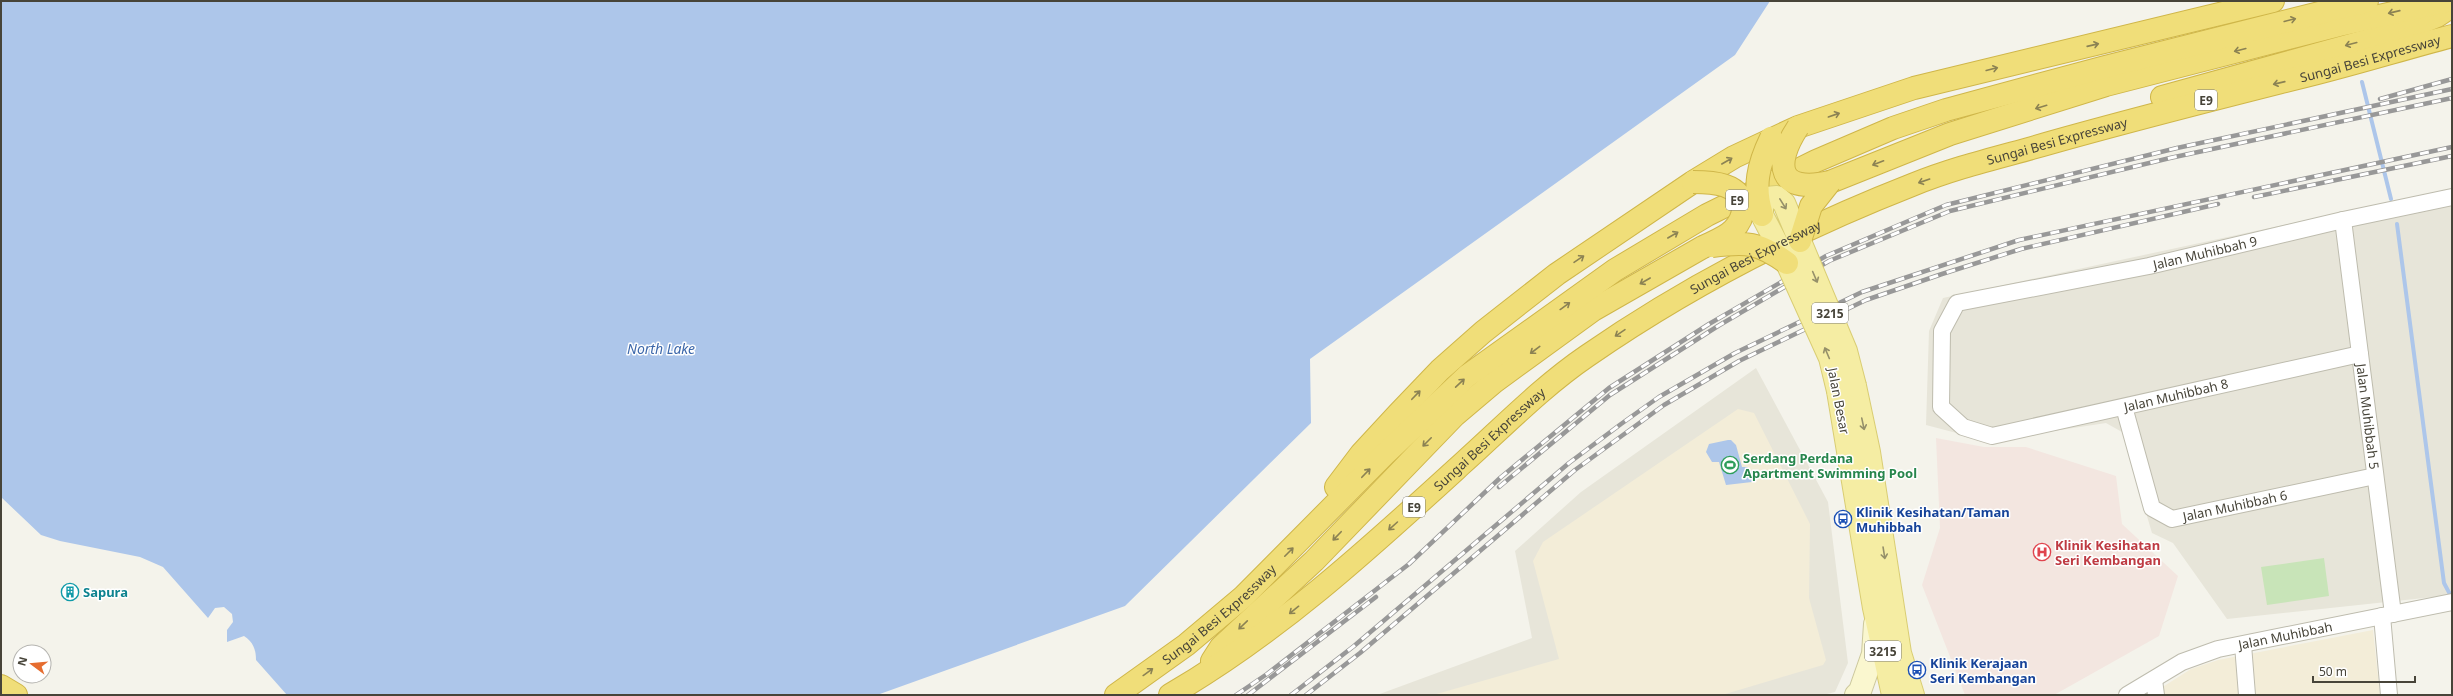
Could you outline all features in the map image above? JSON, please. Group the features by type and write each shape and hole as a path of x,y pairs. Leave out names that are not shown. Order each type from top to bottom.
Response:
{"highway":[{"path":"1329,511 1332,495 1338,485 1377,436 1440,370 1557,274 1693,182 1771,138 1798,127 1914,88 2273,1"},
{"name":"Sungai Besi Expressway","path":"1116,695 1186,645 1243,597 1385,454 1467,376 1614,270 1707,215 1816,161 1893,128 1994,96 2225,36 2368,1"},
{"path":"1798,127 1784,152 1782,166 1784,172 1789,178 1801,185 1814,185 1830,182 1950,134 2078,96 2106,85 2339,25 2446,1"},
{"path":"1961,168 1993,145 2011,138 2259,68 2398,32 2424,22 2452,6"},
{"path":"2120,39 2133,42 2185,35 2225,36"},
{"name":"Sungai Besi Expressway","path":"1170,695 1203,676 1284,618 1364,553 1515,416 1582,360 1652,311 1770,246 1913,184 1961,168 2149,114 2288,81 2452,36"},
{"path":"2078,96 2096,97 2238,66 2259,68"},
{"path":"1762,215 1758,201 1757,180 1764,154 1771,138"},
{"path":"1203,676 1221,647 1314,561 1455,415 1543,345 1593,310 1734,229 1742,216 1742,202 1737,193 1729,187 1693,182"},
{"path":"1800,241 1811,206 1830,182"},
{"path":"1703,247 1747,243 1770,251 1787,263"},
{"path":"1,686 16,695"}],"main road":[{"name":"Jalan Besar","path":"1894,695 1874,608 1847,388 1846,351 1800,241 1781,200 1772,196 1766,198 1762,205 1762,215 1787,263 1830,358 1847,388 1869,452 1900,653 1913,695"},
{"path":"1856,695 1863,683 1873,654 1874,608"}],"street":[{"name":"Jalan Muhibbah 9","path":"1992,436 1963,427 1940,407 1942,331 1957,303 2149,266 2343,220 2452,197"},
{"name":"Jalan Muhibbah 5","path":"2343,220 2376,476 2387,615 2390,695"},
{"name":"Jalan Muhibbah 8","path":"1992,436 2360,354"},
{"name":"Jalan Muhibbah 6","path":"2124,407 2152,508 2172,519 2376,476"},
{"name":"Jalan Muhibbah","path":"2127,695 2155,688 2182,662 2218,649 2445,603"},
{"path":"2242,645 2246,695"}],"shaded area":[{"path":"2452,189 2452,595 2227,619 2173,543 2152,533 2122,432 2106,423 1987,441 1926,425 1929,331 1943,298"},
{"path":"1756,368 1828,502 1848,663 1835,692 1823,695 1377,695 1532,638 1515,551 1581,492"},
{"path":"1738,409 1754,413 1810,524 1809,598 1826,660 1823,665 1722,695 1433,695 1559,659 1533,561 1543,542"},
{"name":"Klinik Kesihatan Seri Kembangan","path":"1936,438 1984,447 2026,447 2116,476 2122,524 2178,576 2159,636 2054,695 1965,695 1922,585 1940,528"},
{"path":"2373,630 2380,695 2150,695 2191,669 2218,660"}],"green space":[{"path":"2324,558 2329,596 2267,605 2261,567"}],"water":[{"name":"North Lake","path":"1,1 1770,1 1735,55 1310,359 1311,423 1125,606 877,695 287,695 256,660 253,646 247,638 244,636 227,642 227,630 233,622 232,614 224,607 215,608 208,618 163,567 140,557 60,541 41,535 1,497"},
{"name":"Serdang Perdana Apartment Swimming Pool","path":"1731,440 1736,445 1742,467 1747,467 1753,473 1752,482 1726,485 1719,462 1712,462 1706,452 1709,444"}],"waterway":[{"path":"2362,82 2391,199"},
{"path":"2397,224 2444,583 2452,598"}],"railway":[{"path":"2380,99 2452,79"},
{"path":"1236,695 1267,674 1409,564 1500,478 1609,388 1709,324 1826,256 1946,205 2177,148 2452,89"},
{"path":"1499,487 1610,395 1718,326 1829,261 1950,211 2170,158 2452,98"},
{"path":"1291,695 1354,646 1569,463 1659,397 1735,353 1862,292 2019,240 2452,147"},
{"path":"2254,197 2452,156"},
{"path":"1306,695 1360,653 1575,470 1664,405 1739,361 1866,300 1942,274 2021,249 2218,204"},
{"path":"1248,695 1376,597"}],"place":[{"name":"Serdang Perdana Apartment Swimming Pool","path":"1730,465"},
{"name":"Klinik Kesihatan/Taman Muhibbah","path":"1843,519"},
{"name":"Klinik Kesihatan Seri Kembangan","path":"2042,552"},
{"name":"Sapura","path":"70,592"},
{"name":"Klinik Kerajaan Seri Kembangan","path":"1917,670"}]}
